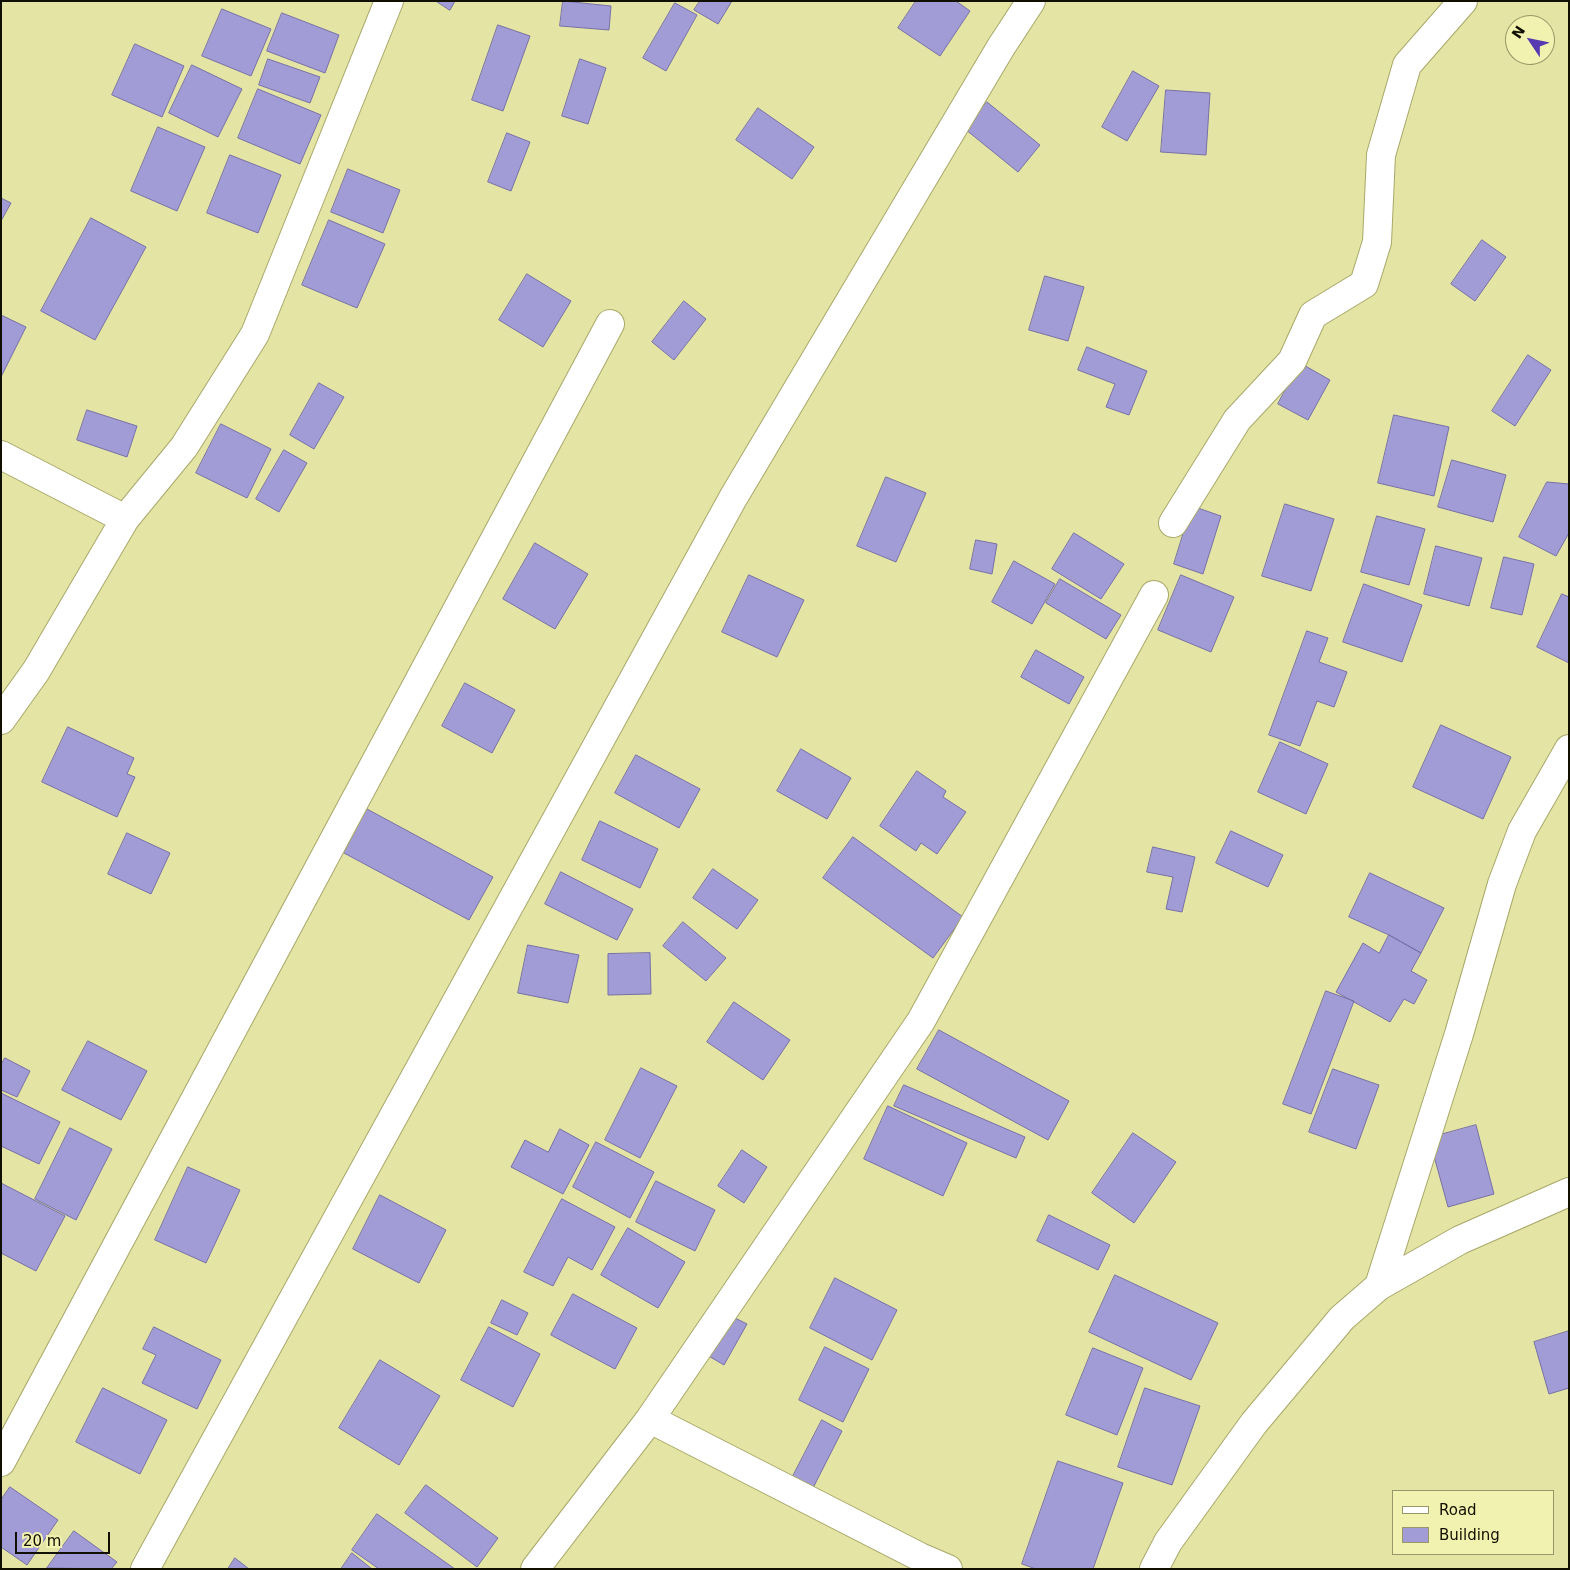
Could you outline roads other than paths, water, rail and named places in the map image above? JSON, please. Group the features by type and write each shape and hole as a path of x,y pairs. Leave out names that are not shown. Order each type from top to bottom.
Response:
{"street":[{"path":"1,720 36,671 125,519 184,447 255,334 389,1"},
{"path":"145,1569 733,498 996,55 1031,1"},
{"path":"1173,523 1237,420 1292,361 1313,315 1364,284 1377,242 1381,155 1407,65 1463,1"},
{"path":"1,1462 610,324"},
{"path":"1,455 125,519"},
{"path":"535,1569 650,1419 921,1022 1154,595"},
{"path":"1379,1286 1459,1034 1502,884 1522,831 1569,749"},
{"path":"1154,1569 1168,1542 1254,1423 1342,1318 1379,1286 1460,1240 1569,1192"},
{"path":"650,1419 920,1557 948,1569"}]}
